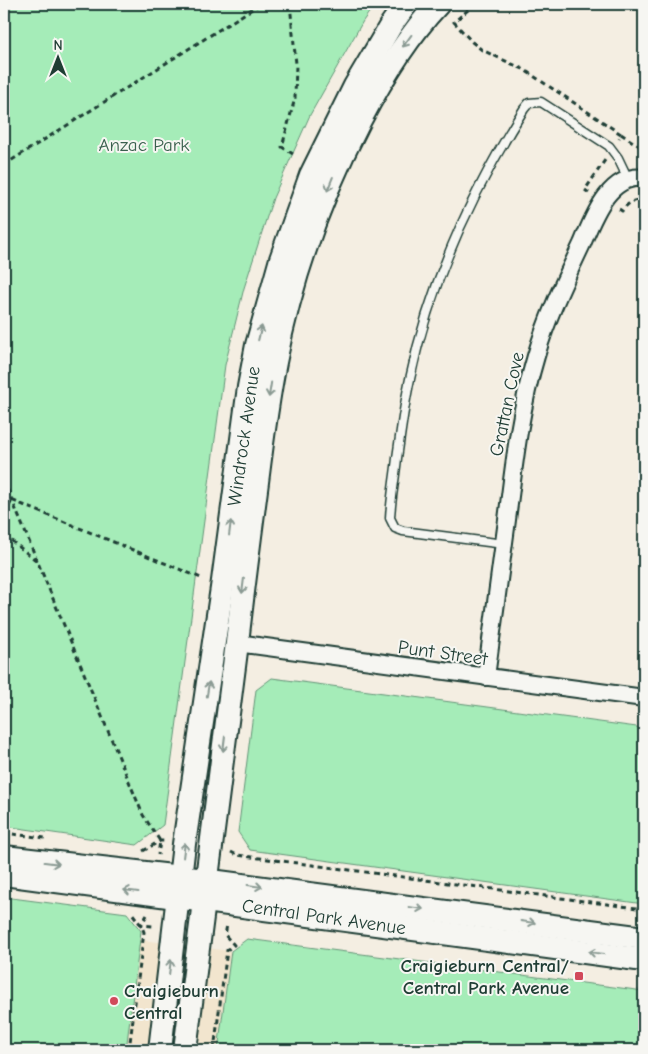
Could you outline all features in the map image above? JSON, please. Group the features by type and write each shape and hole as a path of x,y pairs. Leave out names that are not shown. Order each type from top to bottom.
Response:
{"street":[{"name":"Windrock Avenue","path":"160,1050 180,888 249,387 267,306 281,259 311,175 355,86 390,25 406,4"},
{"name":"Windrock Avenue","path":"185,1050 246,565 275,361 302,261 336,170 369,102 398,53 420,23 438,4"},
{"path":"628,179 644,178"},
{"name":"Grattan Cove","path":"486,677 520,424 530,377 544,330 591,223 610,191 619,183 628,179"},
{"path":"215,641 237,644"},
{"name":"Punt Street","path":"237,644 644,698"},
{"name":"Central Park Avenue","path":"4,857 180,888"},
{"name":"Central Park Avenue","path":"4,874 206,890 644,960"},
{"name":"Central Park Avenue","path":"231,894 644,938"}],"lane":[{"path":"504,544 403,531 395,528 390,518 403,414 410,378 419,340 442,271 464,217 489,166 524,108 529,103 541,102 609,146 618,158 628,179"}],"path":[{"path":"4,165 260,4"},
{"path":"290,4 296,64 295,98 282,147 296,156"},
{"path":"621,134 644,149"},
{"path":"4,481 143,816 160,841"},
{"path":"4,497 201,578"},
{"path":"4,514 12,501"},
{"path":"4,535 38,562"},
{"path":"211,847 228,850 237,855 644,908"},
{"path":"214,1050 227,950 234,945 225,935 237,855"},
{"path":"128,1050 144,932 130,910"}],"shaded area":[{"name":"Craigieburn Central","path":"4,923 231,951 218,1050 4,1050"}],"green space":[{"name":"Anzac Park","path":"4,4 375,4 363,21 310,115 273,198 244,288 225,365 163,825 137,845 4,826"},
{"path":"272,678 644,728 644,904 250,850 238,832 256,690"},
{"name":"Craigieburn Central","path":"4,897 127,913 141,931 126,1050 4,1050"},
{"path":"247,939 644,991 644,1050 218,1050 231,951"}],"place":[{"name":"Craigieburn Central/ Central Park Avenue","path":"579,976"},
{"name":"Craigieburn Central","path":"114,1001"}]}
